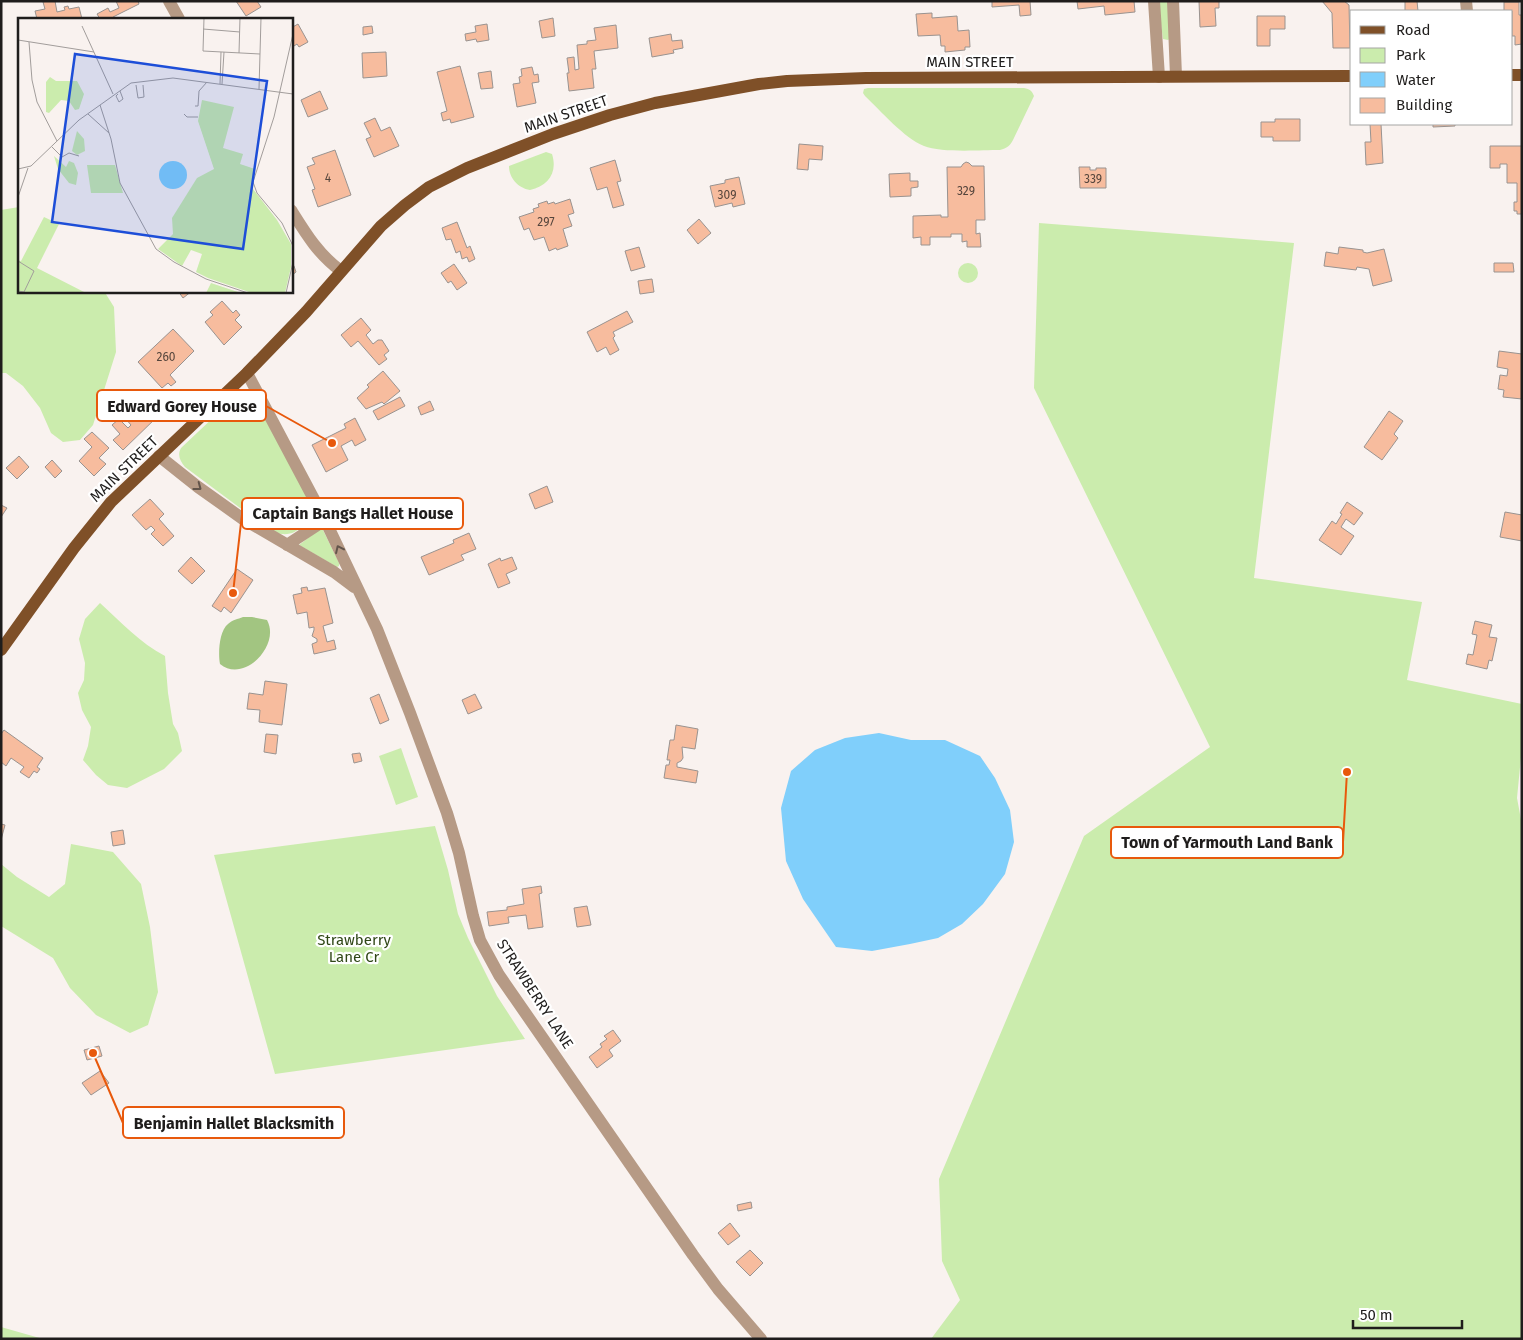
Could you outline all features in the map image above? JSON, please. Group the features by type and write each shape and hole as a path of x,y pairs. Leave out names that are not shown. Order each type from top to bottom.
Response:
{"main road":[{"name":"MAIN STREET","path":"1,650 19,627 60,566 94,522 120,493 247,373 306,312 392,216 416,196 439,182 496,156 553,134 655,103 732,88 787,81 866,78 1350,76"}],"street":[{"path":"169,1 178,18"},
{"path":"1154,1 1159,77"},
{"path":"1172,1 1176,76"},
{"path":"292,212 317,251 341,271"},
{"name":"STRAWBERRY LANE","path":"247,373 325,520 377,630 445,806 459,853 475,922 486,952 499,975 693,1255 718,1289 761,1339"},
{"name":"STRAWBERRY LANE","path":"159,456 243,520 340,576 351,584 359,594"},
{"path":"287,545 325,520"}],"green space":[{"path":"1158,1 1170,1 1171,38 1168,40 1163,39"},
{"path":"1024,88 1030,90 1034,96 1011,144 1005,148 1000,150 972,151 940,150 916,142 893,124 865,96 863,93 864,89"},
{"path":"546,152 552,154 554,161 550,178 542,185 530,190 518,185 512,178 509,166"},
{"path":"18,207 18,292 105,292 114,307 116,352 93,425 80,440 63,442 51,433 40,408 23,386 6,373 1,373 1,210"},
{"path":"1039,223 1294,243 1254,578 1422,602 1407,680 1522,704 1522,747 1517,798 1522,825 1522,1339 931,1339 960,1300 942,1261 939,1179 1084,836 1210,747 1034,388"},
{"path":"968,263 975,266 978,273 975,280 968,283 961,280 958,273 961,266"},
{"path":"239,395 250,396 255,400 308,498 308,512 304,524 295,532 280,534 267,528 185,467 180,460 179,453 181,448"},
{"path":"320,529 323,530 339,563 337,567 299,545"},
{"path":"100,603 139,639 165,656 173,724 178,733 182,751 164,769 127,788 108,785 83,760 88,746 91,727 82,710 78,693 84,680 85,663 79,639 85,619"},
{"path":"243,617 267,620 270,630 269,640 265,650 258,659 239,669 229,669 220,664 219,649 221,637 228,624"},
{"path":"401,748 418,797 396,805 379,756"},
{"name":"Strawberry Lane Cr","path":"435,826 458,914 468,938 497,996 525,1039 275,1074 214,855"},
{"path":"71,844 113,852 141,884 150,927 158,992 148,1025 130,1033 96,1015 70,988 53,958 1,926 1,864 17,877 49,897 65,884"},
{"path":"1,1327 43,1339 1,1339"}],"water":[{"path":"879,733 911,740 945,740 980,756 995,778 1010,810 1014,842 1005,874 983,904 962,924 938,938 872,951 836,947 803,899 786,861 781,808 791,771 815,750 845,738"}],"building":[{"path":"55,1 57,12 65,10 64,7 68,6 69,9 79,7 82,18 37,18 35,11 45,9 43,2"},
{"path":"116,1 138,1 139,4 113,18 99,18 97,14 108,8 110,12 119,8"},
{"path":"236,1 257,1 261,7 246,16"},
{"path":"992,1 1030,1 1031,15 1020,16 1019,5 992,7"},
{"path":"1077,1 1134,1 1135,12 1105,15 1104,6 1078,9"},
{"path":"1199,1 1219,1 1219,8 1215,8 1216,26 1200,27"},
{"path":"1322,1 1344,1 1349,5 1350,48 1333,48 1332,13"},
{"path":"1405,1 1417,1 1418,10 1405,10"},
{"path":"1504,2 1519,2 1519,15 1522,15 1522,44 1515,45 1513,10 1504,10"},
{"path":"932,13 932,18 957,16 958,31 969,30 970,47 965,47 965,50 945,52 945,46 941,46 940,35 918,36 916,14"},
{"path":"1257,16 1285,16 1285,29 1270,29 1270,46 1257,46"},
{"path":"553,18 555,36 542,38 539,21"},
{"path":"298,24 308,42 299,47 297,44 292,47 292,27"},
{"path":"487,24 489,40 477,42 476,39 466,41 465,34 476,32 475,26"},
{"path":"616,25 618,48 594,51 596,69 592,69 594,88 569,91 567,58 574,57 575,70 579,69 577,45 587,44 587,41 596,40 594,28"},
{"path":"372,26 373,33 363,35 363,27"},
{"path":"671,34 672,41 682,40 683,48 673,50 674,53 652,57 649,38"},
{"path":"386,52 387,76 363,78 362,53"},
{"path":"460,66 474,117 451,123 450,119 443,121 441,113 447,111 437,72"},
{"path":"532,67 534,75 538,74 539,82 532,83 536,103 517,107 513,84 520,83 521,69"},
{"path":"491,71 493,88 481,89 478,73"},
{"path":"320,91 328,109 308,117 301,100"},
{"path":"375,118 381,131 390,127 399,146 374,157 366,139 371,137 364,123"},
{"path":"1275,119 1300,119 1300,141 1273,141 1273,137 1261,137 1261,122 1275,122"},
{"path":"1370,125 1381,125 1383,163 1366,165 1365,142 1371,142"},
{"path":"1433,125 1455,125 1455,126 1433,127"},
{"path":"799,144 823,146 822,160 809,159 808,170 797,169"},
{"path":"1490,146 1522,146 1522,214 1517,214 1517,211 1514,211 1514,202 1517,202 1517,183 1507,183 1507,164 1500,164 1500,168 1490,168"},
{"path":"335,150 351,195 318,207 312,190 315,189 307,167 315,164 312,158"},
{"path":"615,160 621,181 617,182 624,205 613,208 607,187 597,190 590,168"},
{"path":"966,162 972,166 984,166 985,220 976,220 976,234 980,233 981,247 967,247 967,241 962,242 962,234 951,234 951,237 930,237 930,245 921,245 921,237 913,238 913,216 941,215 941,217 948,217 947,167 961,167"},
{"path":"1079,167 1090,167 1090,170 1106,168 1106,188 1080,188"},
{"path":"910,173 910,181 918,181 918,187 911,188 911,196 890,197 889,174"},
{"path":"739,177 745,204 733,207 732,203 715,207 710,186 725,183 725,180"},
{"path":"570,199 574,213 568,215 572,226 563,229 568,246 549,251 544,237 534,240 529,228 524,230 519,217 534,212 533,209 539,207 538,204 547,201 548,204 554,202 555,204"},
{"path":"699,219 711,233 698,244 687,230"},
{"path":"457,222 467,248 470,246 475,259 469,262 467,257 462,259 460,251 456,253 451,239 446,240 442,228"},
{"path":"639,247 645,267 631,271 625,251"},
{"path":"1339,247 1363,250 1363,252 1367,253 1384,249 1392,281 1373,286 1369,269 1357,267 1356,270 1324,266 1326,252 1338,254"},
{"path":"292,263 294,266 296,272 292,275"},
{"path":"1494,263 1513,263 1514,272 1494,272"},
{"path":"454,264 467,283 457,290 451,281 448,283 441,273"},
{"path":"652,279 654,292 640,294 638,281"},
{"path":"179,292 191,292 183,298"},
{"path":"222,301 233,313 236,310 240,315 235,320 242,327 224,345 205,322 213,315 210,312"},
{"path":"627,311 633,322 613,332 615,336 613,338 619,350 610,355 606,347 597,352 587,332"},
{"path":"361,318 371,330 366,335 373,344 378,340 382,340 389,351 384,355 387,359 379,365 358,341 351,347 341,335"},
{"path":"173,329 194,351 170,375 176,382 171,386 168,383 162,388 138,362"},
{"path":"1499,351 1522,354 1522,399 1503,397 1504,390 1498,389 1500,375 1507,376 1508,369 1497,367"},
{"path":"383,371 400,391 384,404 382,402 366,409 357,398 369,387 367,385"},
{"path":"400,397 405,406 378,420 373,411"},
{"path":"430,401 434,410 421,415 418,407"},
{"path":"148,405 159,415 123,450 113,440 120,434 112,425 119,419 128,428 131,425 125,418 132,410 137,416"},
{"path":"1389,411 1403,421 1394,434 1398,438 1382,460 1364,447"},
{"path":"355,418 366,440 355,446 352,440 341,446 348,460 326,472 312,445 346,428 344,424"},
{"path":"92,432 109,448 99,458 106,464 94,476 79,461 92,447 84,439"},
{"path":"19,456 29,467 17,479 6,468"},
{"path":"52,460 62,471 55,478 45,467"},
{"path":"547,486 553,502 535,509 529,494"},
{"path":"150,499 164,514 159,519 174,536 163,546 151,534 155,530 151,526 146,530 132,515"},
{"path":"1347,502 1363,513 1354,525 1346,519 1341,527 1354,536 1341,555 1319,540 1332,521 1336,524"},
{"path":"1,505 7,508 1,517"},
{"path":"1505,512 1522,515 1522,541 1500,537"},
{"path":"469,533 476,549 461,555 464,560 429,575 421,557 454,543 453,540"},
{"path":"191,557 205,571 192,584 178,571"},
{"path":"512,557 517,569 506,574 510,583 498,588 488,564 500,558 501,561"},
{"path":"237,569 253,580 231,613 224,607 221,612 212,606"},
{"path":"307,587 308,591 325,588 333,623 323,626 327,642 334,640 336,649 314,654 312,644 317,642 317,639 312,636 314,627 309,628 307,612 297,614 293,595 302,593 301,588"},
{"path":"1475,621 1492,625 1489,637 1497,638 1492,661 1489,660 1487,669 1466,664 1468,654 1473,655 1477,635 1472,634"},
{"path":"265,681 287,684 282,725 259,722 260,710 247,709 249,693 263,695"},
{"path":"379,694 389,720 380,724 370,698"},
{"path":"475,694 482,708 468,714 462,700"},
{"path":"676,725 698,729 695,749 682,747 683,758 677,763 677,767 698,771 696,783 664,778 666,765 669,765 670,760 667,760 670,740 674,740"},
{"path":"4,730 43,758 37,767 40,769 37,773 34,771 29,778 20,772 24,767 11,758 6,766 1,762 1,734"},
{"path":"266,734 278,735 276,754 264,752"},
{"path":"360,753 362,761 354,763 352,754"},
{"path":"1,824 5,825 1,840"},
{"path":"123,830 125,844 113,846 111,832"},
{"path":"541,886 542,893 539,894 543,927 528,929 526,915 508,917 509,923 489,926 487,912 507,910 507,907 524,904 522,889"},
{"path":"587,906 591,925 577,927 574,908"},
{"path":"613,1030 621,1041 609,1050 613,1056 597,1068 589,1057 602,1047 600,1044 607,1039 604,1036"},
{"path":"99,1046 102,1056 87,1060 84,1050"},
{"path":"100,1071 109,1083 91,1095 82,1083"},
{"path":"751,1202 752,1208 738,1211 737,1205"},
{"path":"730,1223 740,1236 728,1245 718,1233"},
{"path":"750,1250 763,1263 750,1276 736,1262"}],"place":[{"name":"Edward Gorey House","path":"332,443"},
{"name":"Captain Bangs Hallet House","path":"233,593"},
{"name":"Town of Yarmouth Land Bank","path":"1347,772"},
{"name":"Benjamin Hallet Blacksmith","path":"93,1053"}]}
